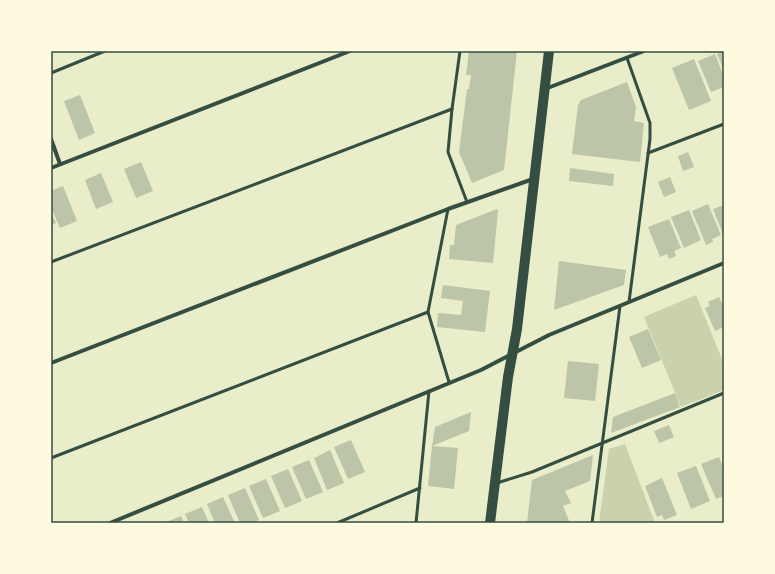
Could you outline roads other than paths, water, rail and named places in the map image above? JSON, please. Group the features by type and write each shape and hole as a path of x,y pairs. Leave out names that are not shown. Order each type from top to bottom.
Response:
{"main road":[{"path":"490,523 508,377 517,329 549,51"}],"street":[{"path":"51,168 350,51"},
{"path":"544,89 644,51"},
{"path":"51,139 60,164"},
{"path":"51,363 448,209 534,179"},
{"path":"110,523 481,370 549,335 724,263"}],"lane":[{"path":"51,73 105,51"},
{"path":"460,51 448,152 467,202"},
{"path":"627,58 650,123 648,153 629,302"},
{"path":"51,262 452,109"},
{"path":"648,153 724,124"},
{"path":"448,209 428,312 449,382"},
{"path":"592,523 620,306"},
{"path":"51,458 428,312"},
{"path":"416,523 429,391"},
{"path":"495,483 532,472 724,393"},
{"path":"338,523 420,488"}]}
